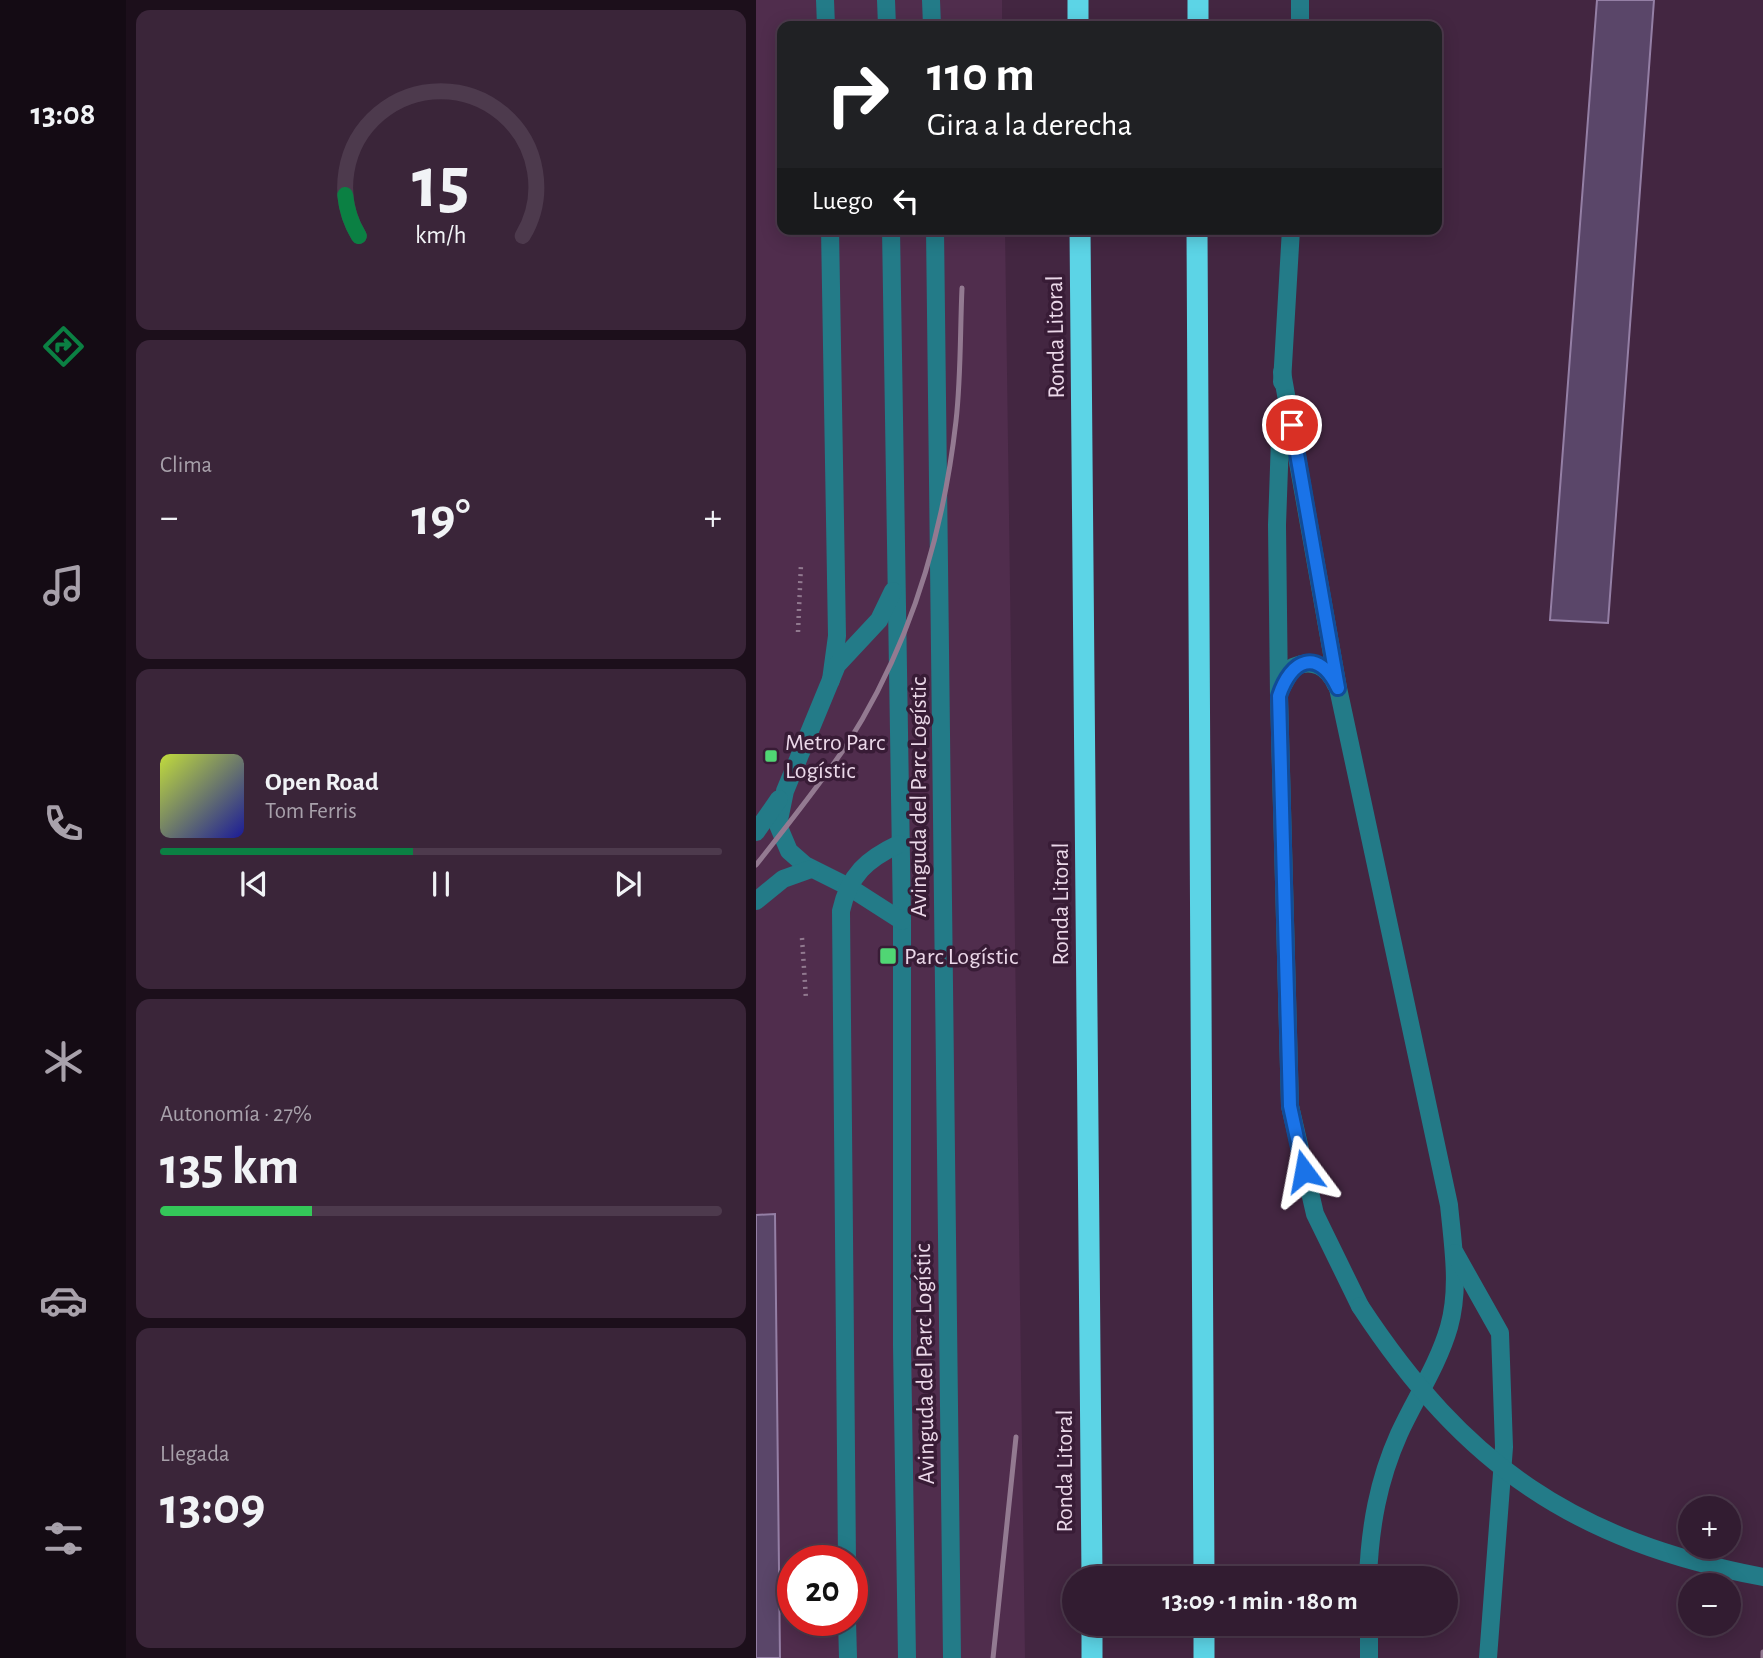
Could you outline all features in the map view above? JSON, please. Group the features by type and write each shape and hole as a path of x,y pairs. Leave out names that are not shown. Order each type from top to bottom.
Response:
{"highway":[{"path":"1077,0 1078,21"},
{"path":"1198,0 1198,21"},
{"name":"Ronda Litoral","path":"1080,235 1091,1566"},
{"path":"1197,235 1203,1566"},
{"path":"1092,1636 1092,1658"},
{"path":"1204,1636 1204,1658"}],"street":[{"path":"825,0 826,21"},
{"path":"886,0 887,21"},
{"path":"931,0 932,21"},
{"path":"1300,0 1300,21"},
{"name":"Avinguda del Parc Logístic","path":"830,235 837,636 831,680"},
{"name":"Avinguda del Parc Logístic","path":"891,235 902,921 902,1346 907,1658"},
{"name":"Avinguda del Parc Logístic","path":"935,235 953,1658"},
{"path":"1291,235 1282,372 1277,525 1279,696 1290,1106 1315,1214 1360,1306 1417,1387 1452,1426 1488,1458 1529,1488 1600,1528 1681,1559 1763,1577"},
{"path":"1282,372 1338,688 1447,1194 1454,1250 1456,1291 1449,1327 1383,1475 1371,1521 1369,1566"},
{"name":"Avinguda del Parc Logístic","path":"896,580 879,620 842,657 785,791 779,816 780,834 789,851 811,869 849,887 902,921"},
{"path":"1279,696 1285,677 1293,667 1302,663 1312,662 1323,667 1338,688"},
{"name":"Avinguda del Parc Logístic","path":"756,832 785,791"},
{"name":"Avinguda del Parc Logístic","path":"847,1545 841,911 849,887 872,856 899,844"},
{"path":"756,901 783,880 811,869"},
{"path":"1454,1250 1500,1333 1504,1447 1488,1658"},
{"path":"847,1636 848,1658"},
{"path":"1369,1636 1369,1658"}],"path":[{"path":"798,632 801,564"},
{"path":"802,938 806,999"}],"shaded area":[{"path":"756,0 1002,0 1002,21 777,21 777,235 1005,235 1025,1658 756,1658"}],"building":[{"path":"1597,0 1654,0 1608,623 1550,620"},
{"path":"775,1214 779,1545 777,1636 780,1636 780,1658 756,1658 756,1215"}],"railway":[{"path":"756,865 846,746 888,670 920,590 942,507 956,421 962,288"},
{"path":"993,1658 1016,1437"},
{"path":"1763,1652 1763,1658"}],"place":[{"name":"Metro Parc Logístic","path":"771,756"},
{"name":"Parc Logístic","path":"888,956"}],"route":[{"path":"1292,425 1338,688 1323,667 1312,662 1302,663 1293,667 1285,677 1279,696 1290,1106 1304,1171"}]}
